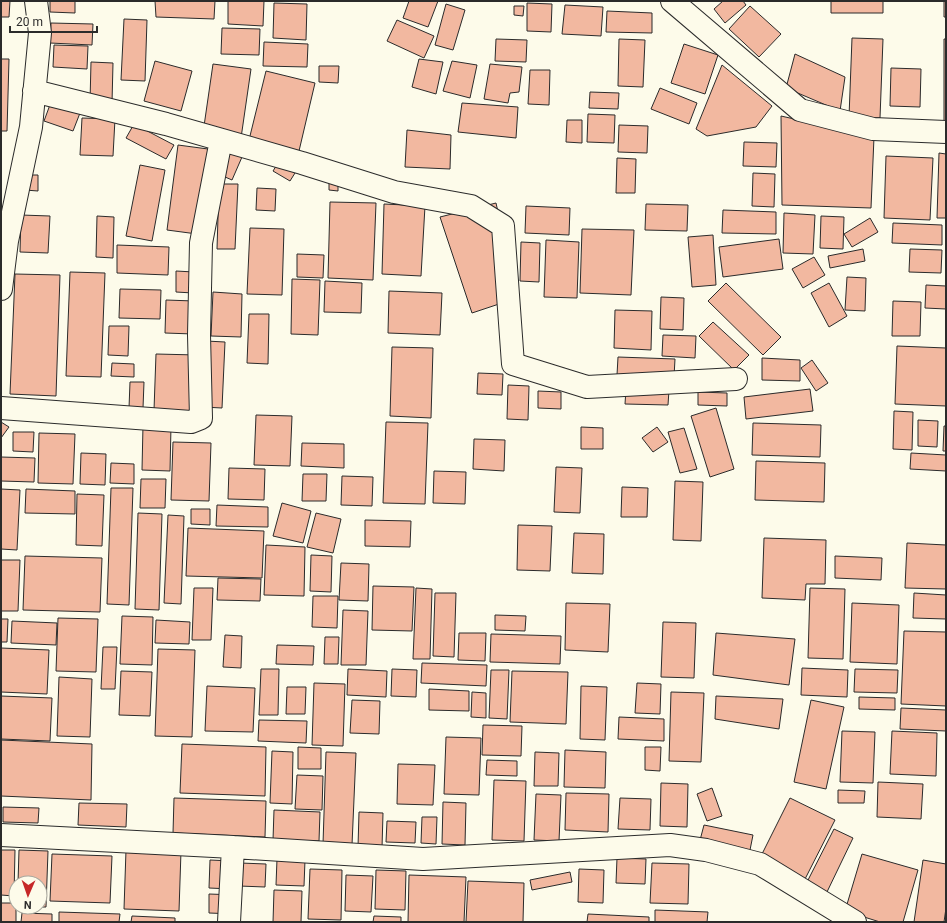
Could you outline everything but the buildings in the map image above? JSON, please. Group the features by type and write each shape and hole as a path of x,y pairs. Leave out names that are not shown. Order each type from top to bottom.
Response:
{"street":[{"path":"1,289 7,241 31,127 40,33 36,1"},
{"path":"672,1 800,110 873,129 946,132"},
{"path":"34,91 166,124 302,163 394,192 471,206 503,226 513,364 587,387 736,379"},
{"path":"1,408 191,422 201,418 199,335 201,243 221,140"},
{"path":"1,835 423,859 670,845 706,850 760,864 855,922"},
{"path":"229,922 233,848"}]}
